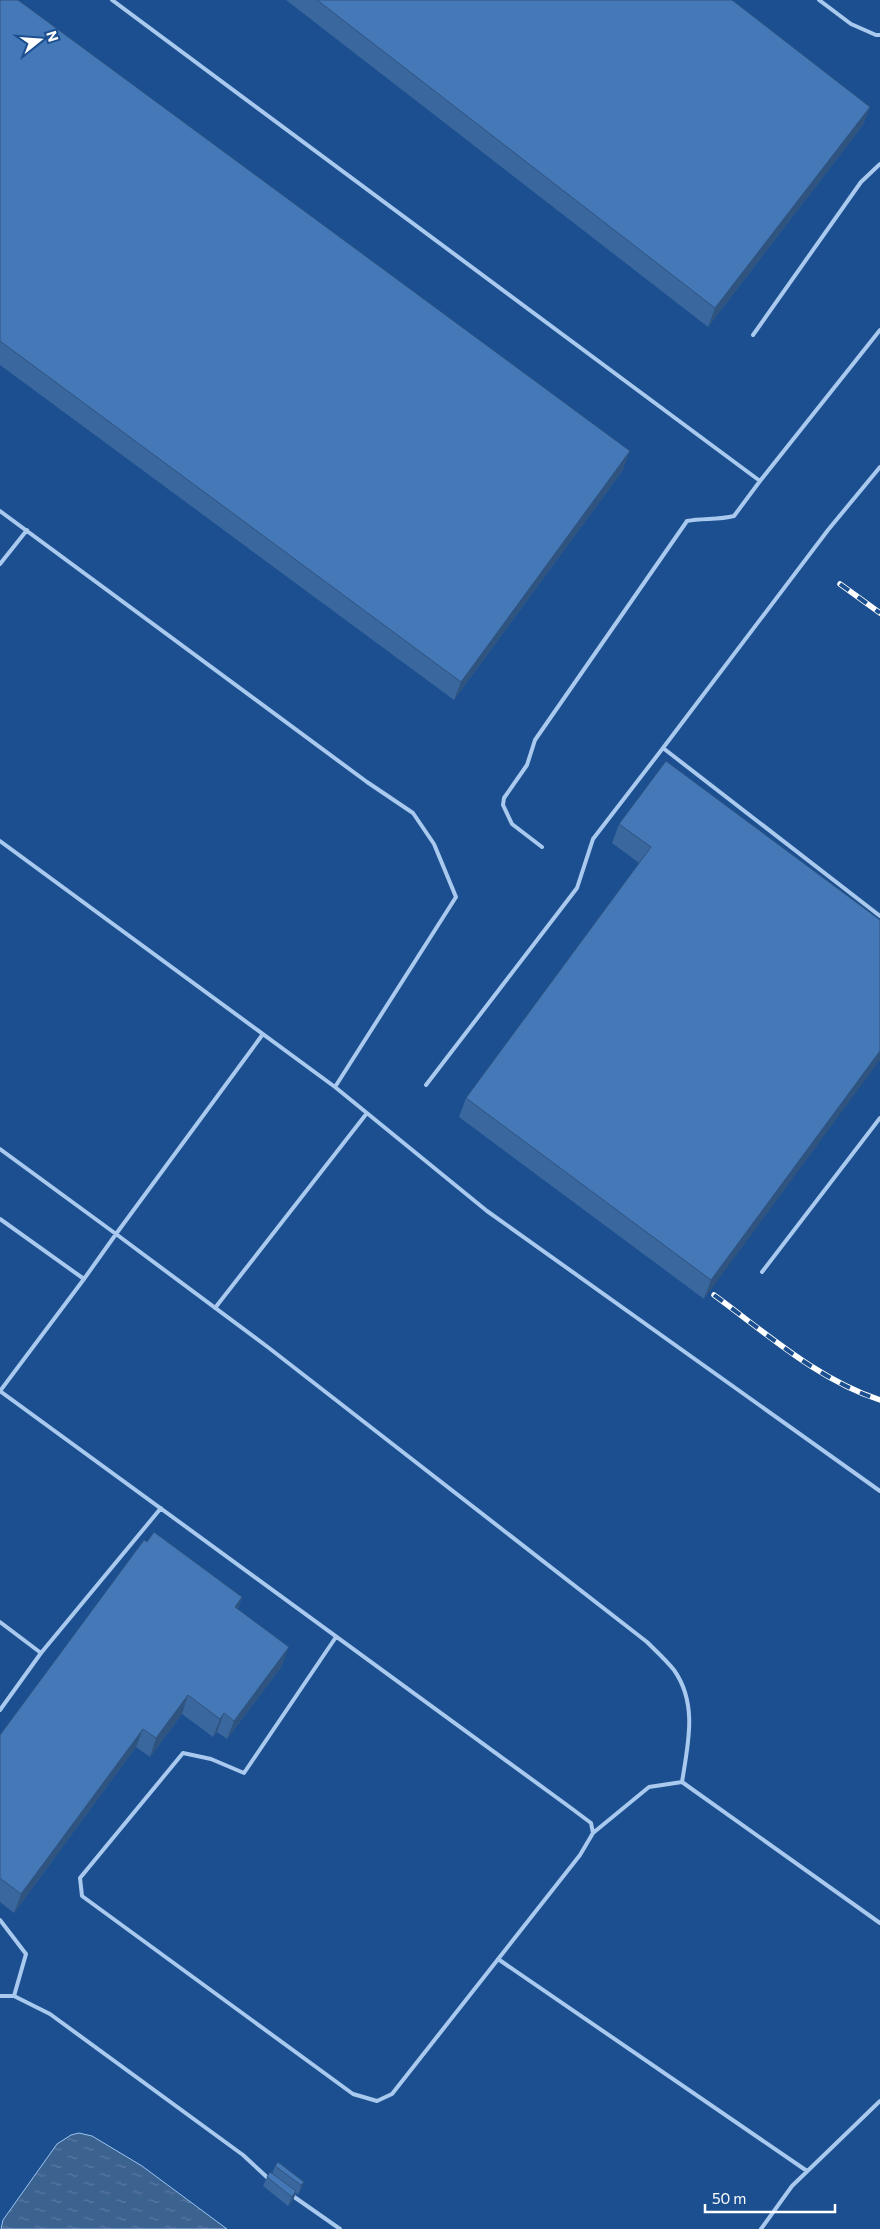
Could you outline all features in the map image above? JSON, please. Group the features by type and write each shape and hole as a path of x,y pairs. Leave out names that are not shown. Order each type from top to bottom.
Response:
{"lane":[{"path":"112,0 760,481"},
{"path":"819,0 851,24 880,35"},
{"path":"753,335 861,182 880,164"},
{"path":"542,847 512,824 502,805 504,798 527,765 535,740 686,522 702,518 722,519 734,516 880,330"},
{"path":"426,1085 577,888 592,839 828,530 880,468"},
{"path":"0,511 88,578 413,813 434,844 456,897 335,1087"},
{"path":"0,564 27,530"},
{"path":"663,748 880,916"},
{"path":"0,849 2,843 335,1087 487,1211 880,1491"},
{"path":"263,1034 0,1391 571,1808 591,1824 593,1833"},
{"path":"215,1308 367,1113"},
{"path":"762,1272 880,1118"},
{"path":"0,1149 215,1308 571,1581 647,1642 674,1671 689,1704 690,1726 682,1782"},
{"path":"0,1219 84,1279"},
{"path":"0,1710 41,1652 161,1508"},
{"path":"0,1622 41,1652"},
{"path":"336,1637 244,1773 211,1759 183,1753 80,1878 82,1896 353,2094 377,2101 392,2094 580,1855 593,1833 649,1787 682,1782 880,1924"},
{"path":"0,1920 26,1954 14,1996"},
{"path":"498,1959 807,2171"},
{"path":"0,1996 14,1996 50,2014 243,2155 275,2184"},
{"path":"761,2229 792,2186 880,2101"},
{"path":"282,2189 340,2229"}],"water":[{"path":"79,2133 92,2136 142,2166 227,2229 1,2229 3,2220 57,2144 71,2135"}],"building":[{"path":"0,0 18,0 630,451 461,682 0,341"},
{"path":"317,0 732,0 870,107 715,308"},
{"path":"666,761 880,920 880,1051 711,1280 466,1098 651,847 619,824"},
{"path":"154,1532 242,1597 235,1607 289,1647 234,1721 224,1713 220,1719 188,1695 156,1738 143,1729 21,1894 0,1878 0,1735 144,1540 147,1542"},
{"path":"278,2162 304,2182 301,2185 275,2166"},
{"path":"270,2172 296,2191 292,2197 267,2177"}],"railway":[{"path":"840,584 880,613"},
{"path":"714,1295 773,1340 814,1368 857,1391 880,1400"}]}
